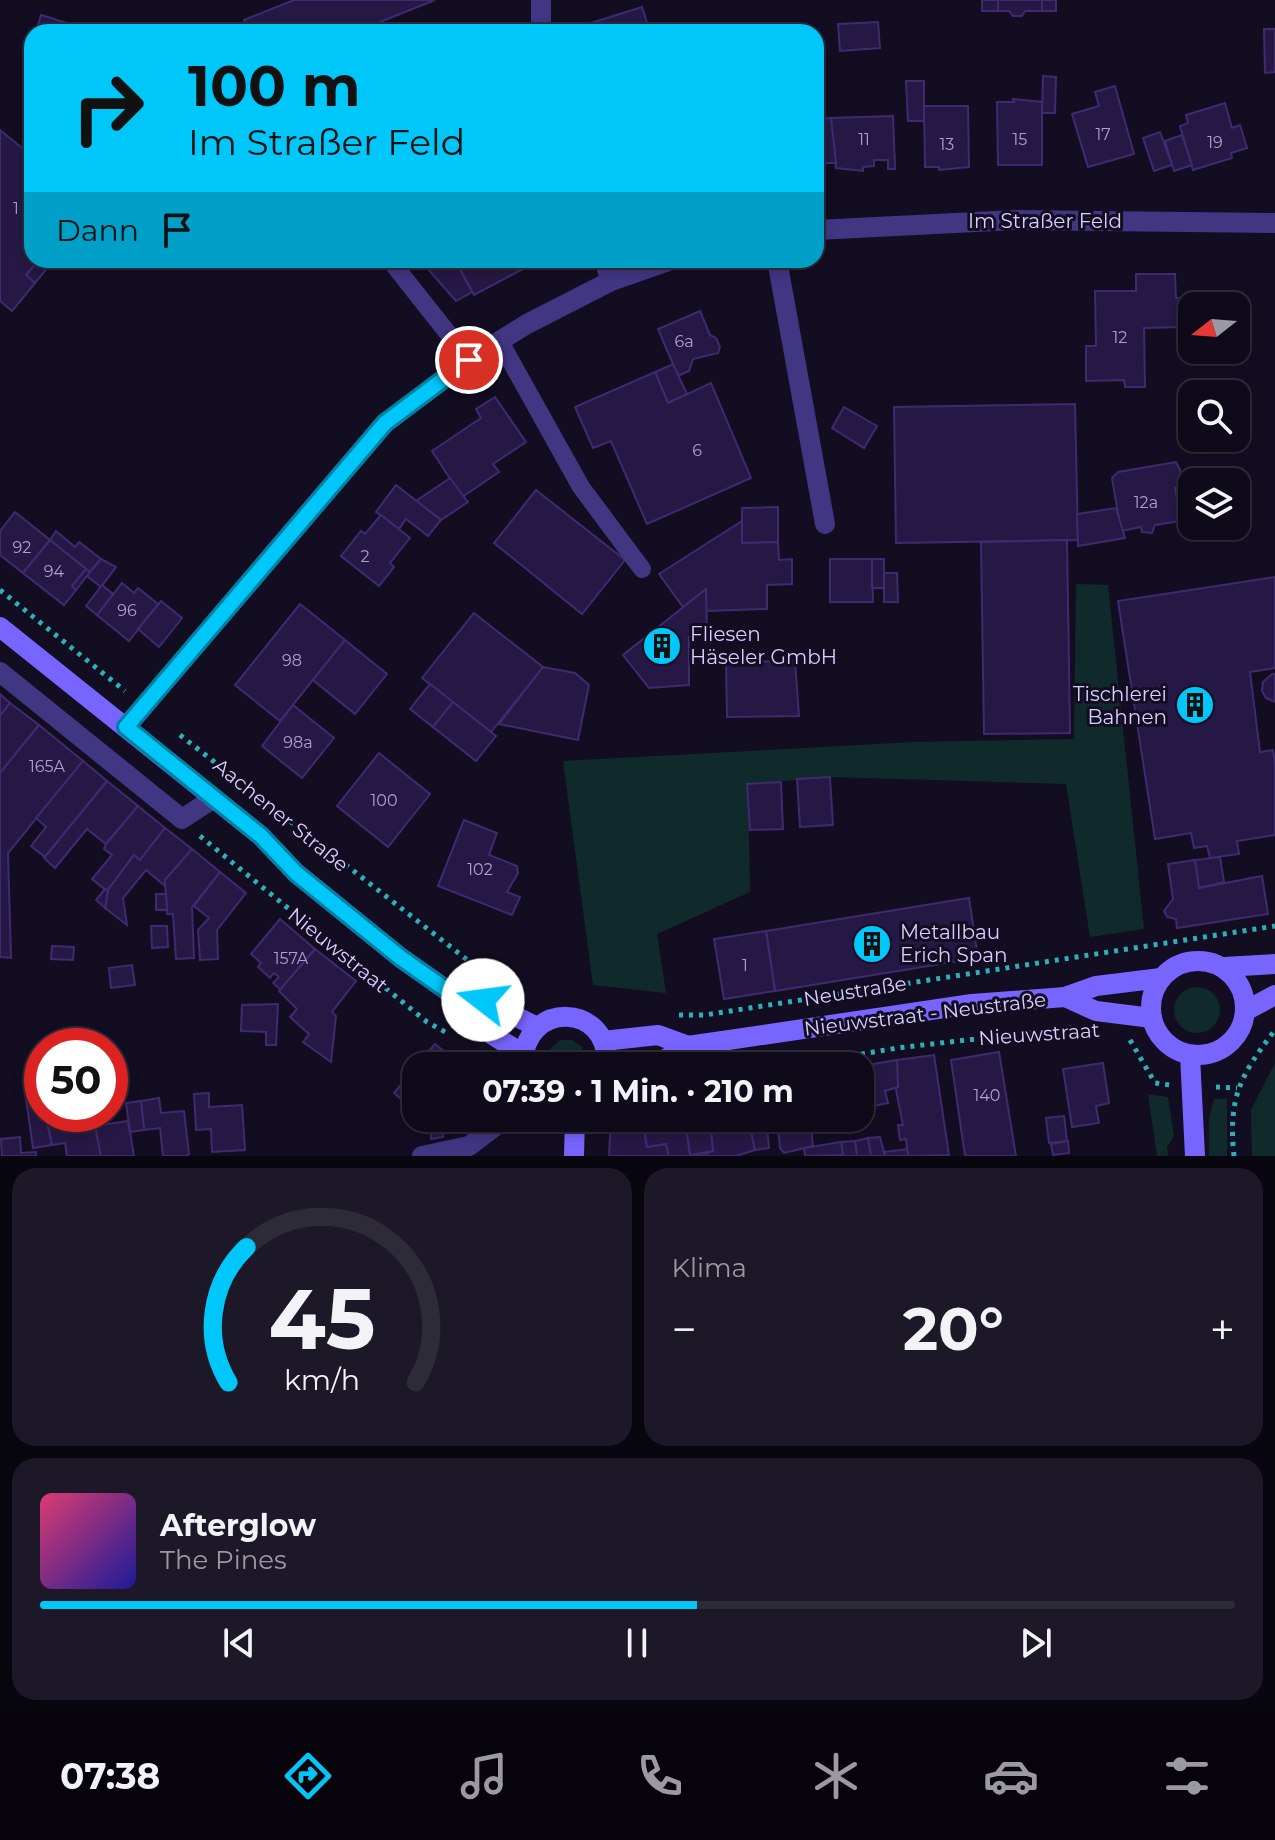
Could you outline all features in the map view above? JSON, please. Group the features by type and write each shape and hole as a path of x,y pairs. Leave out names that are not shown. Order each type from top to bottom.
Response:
{"main road":[{"path":"0,627 261,836 296,873 448,991 472,1022 512,1052"},
{"path":"1193,961 1213,962 1224,967 1240,986 1247,1010 1241,1028 1226,1047 1203,1056 1190,1055 1168,1045 1152,1018 1151,1001 1161,978 1181,964 1193,961"},
{"path":"1224,967 1275,964"},
{"name":"Nieuwstraat - Neustraße","path":"688,1046 972,1004 1065,997 1096,986 1161,978"},
{"path":"448,991 483,1000 537,1027"},
{"path":"1247,1010 1275,995"},
{"name":"Nieuwstraat","path":"1065,997 1096,1011 1152,1018"},
{"path":"525,1052 527,1041 537,1027 552,1018 576,1017 596,1030 603,1041 604,1052"},
{"path":"603,1041 658,1035 688,1046"},
{"path":"678,1052 688,1046"},
{"path":"1190,1055 1195,1156"},
{"path":"574,1156 575,1132"}],"street":[{"path":"541,0 541,24"},
{"name":"Im Straßer Feld","path":"824,230 1015,220 1275,223"},
{"path":"607,268 611,281"},
{"path":"126,727 385,423 499,340 611,281 648,268"},
{"path":"778,268 825,524"},
{"path":"0,672 182,819 214,798"},
{"path":"422,1156 469,1146 488,1132"}],"lane":[{"path":"396,268 469,360"},
{"path":"499,340 581,487 642,569"}],"path":[{"name":"Aachener Straße","path":"0,590 461,959 496,981"},
{"name":"Nieuwstraat","path":"182,819 254,883 427,1022 453,1036"},
{"name":"Neustraße","path":"677,1015 705,1015 1275,926"},
{"name":"Nieuwstraat","path":"874,1052 1077,1027"},
{"path":"1234,1156 1232,1111 1237,1088 1275,1030"},
{"name":"Nieuwstraat","path":"1123,1035 1141,1054 1155,1083 1237,1088"}],"green space":[{"path":"1076,584 1108,585 1144,929 1090,937 1066,784 830,777 748,784 750,892 657,934 666,993 593,985 563,761 915,742 1074,739"},
{"path":"1197,987 1214,993 1220,1010 1214,1027 1197,1033 1180,1027 1174,1010 1180,993"},
{"path":"560,1040 572,1040 582,1047 583,1052 547,1052"},
{"path":"1275,1063 1275,1156 1252,1156 1251,1110"},
{"path":"1148,1094 1168,1097 1174,1136 1167,1147 1168,1156 1157,1156"},
{"path":"1214,1099 1227,1099 1227,1156 1209,1156 1209,1119"}],"building":[{"path":"294,0 435,0 375,24 246,24 244,20"},
{"path":"982,0 998,0 998,11 982,11"},
{"path":"998,0 1042,0 1042,11 1025,11 1022,16 1013,16 1009,11 998,11"},
{"path":"1042,0 1056,0 1056,11 1042,11"},
{"path":"642,7 647,24 588,24"},
{"path":"41,15 70,24 38,24"},
{"path":"878,22 880,48 840,51 838,24"},
{"path":"1264,29 1275,29 1275,72 1265,73"},
{"path":"1043,76 1056,77 1055,113 1042,113"},
{"path":"906,81 924,81 924,121 908,121"},
{"path":"1115,86 1134,154 1088,167 1072,114 1099,106 1095,92"},
{"path":"1013,99 1042,102 1042,165 998,165 997,102 1014,102"},
{"path":"1225,103 1232,128 1240,125 1247,148 1231,153 1232,158 1193,170 1180,126 1188,123 1186,115"},
{"path":"924,106 968,106 969,167 939,170 939,167 925,167"},
{"path":"893,116 895,169 888,169 888,160 874,160 874,166 863,167 863,171 836,168 831,118"},
{"path":"824,118 831,118 836,163 824,163"},
{"path":"0,130 24,150 24,268 32,268 26,275 35,283 12,311 0,301"},
{"path":"1160,132 1172,165 1154,171 1143,138"},
{"path":"1182,135 1192,165 1174,171 1165,141"},
{"path":"32,268 47,268 35,283 26,275"},
{"path":"427,268 459,268 472,292 456,301"},
{"path":"459,268 525,268 474,295"},
{"path":"1136,274 1175,274 1178,327 1144,328 1145,387 1125,387 1124,380 1086,381 1086,346 1096,346 1095,291 1136,291"},
{"path":"700,311 710,335 716,338 720,347 718,353 693,359 689,371 678,376 658,329"},
{"path":"673,364 687,394 668,403 655,372"},
{"path":"655,372 668,403 711,383 751,478 647,524 611,441 593,448 575,407"},
{"path":"495,397 526,442 493,464 499,472 462,497 432,451 481,418 476,409"},
{"path":"1075,404 1078,540 896,543 894,407"},
{"path":"844,407 877,426 864,448 832,428"},
{"path":"1176,462 1179,468 1178,486 1175,488 1178,521 1155,525 1152,533 1142,532 1141,527 1121,531 1112,478 1118,472"},
{"path":"450,478 468,502 441,520 416,501"},
{"path":"396,485 441,520 428,536 406,519 399,529 376,512"},
{"path":"536,490 625,560 582,614 494,543"},
{"path":"778,507 778,542 742,543 742,508"},
{"path":"1116,508 1125,538 1078,546 1077,514"},
{"path":"15,512 50,540 23,573 0,555 0,531"},
{"path":"381,515 410,538 390,563 394,567 379,586 341,556 361,531 365,534"},
{"path":"742,521 742,543 778,542 779,560 792,559 792,584 767,585 767,609 706,611 706,589 683,607 659,574"},
{"path":"56,531 75,547 79,542 101,559 90,572 50,540"},
{"path":"50,540 86,569 72,586 76,590 64,605 23,573"},
{"path":"1067,540 1070,733 984,734 981,542"},
{"path":"101,559 116,567 101,587 87,576"},
{"path":"830,559 872,559 873,602 830,602"},
{"path":"872,559 884,559 884,588 872,588"},
{"path":"86,569 90,572 76,590 72,586"},
{"path":"884,573 897,573 898,602 884,602"},
{"name":"Tischlerei Bahnen","path":"1275,577 1275,668 1250,672 1260,752 1273,750 1275,835 1237,841 1239,854 1210,858 1207,846 1194,848 1191,833 1155,839 1118,601"},
{"path":"122,583 134,593 138,588 158,604 129,641 97,615"},
{"path":"102,585 113,594 97,615 86,606"},
{"name":"Fliesen Häseler GmbH","path":"706,589 707,636 689,637 689,685 649,688 623,655"},
{"path":"161,601 182,618 159,647 138,629"},
{"path":"300,604 345,640 280,721 235,685"},
{"path":"474,613 543,667 491,732 422,678"},
{"path":"345,640 387,674 355,714 313,680"},
{"path":"795,661 799,716 727,717 726,662"},
{"path":"543,667 575,673 589,685 578,740 499,724"},
{"path":"1275,674 1275,702 1266,698 1262,691 1263,682"},
{"path":"430,684 453,702 433,727 410,709"},
{"path":"0,694 10,703 0,716"},
{"path":"453,702 496,736 476,761 433,727"},
{"path":"10,703 39,725 0,773 0,716"},
{"path":"293,705 334,738 302,778 262,746"},
{"path":"39,725 83,761 8,853 11,958 0,957 0,773"},
{"path":"379,753 430,794 388,847 337,806"},
{"path":"83,761 107,781 45,857 31,846 46,827 36,818"},
{"path":"830,777 833,825 800,827 797,779"},
{"path":"107,781 138,806 106,844 87,829 55,868 44,858"},
{"path":"781,782 783,829 750,830 747,784"},
{"path":"138,806 165,828 140,860 134,855 107,891 92,879 112,855 104,849 106,844"},
{"path":"464,820 497,833 489,855 517,866 518,873 507,892 520,897 512,915 438,886"},
{"path":"165,828 192,849 165,880 165,886 146,870 123,898 127,925 105,908 108,890 134,855 140,860"},
{"path":"192,849 220,872 192,907 194,958 176,959 173,914 167,914 165,880"},
{"path":"1220,857 1224,882 1199,888 1195,860"},
{"path":"1195,860 1199,888 1262,876 1268,914 1177,928 1176,919 1167,917 1164,911 1173,899 1168,864"},
{"path":"220,872 246,893 217,930 218,959 200,960 198,930 209,918 194,906"},
{"path":"105,889 108,890 105,908 96,900"},
{"path":"156,894 166,894 167,910 156,910"},
{"name":"Metallbau Erich Span","path":"969,898 978,958 775,991 766,931"},
{"path":"280,919 315,949 281,990 273,983 279,977 274,973 270,978 258,967 261,963 251,954"},
{"path":"151,926 167,926 168,947 152,948"},
{"path":"766,931 775,991 724,999 714,939"},
{"path":"52,946 74,947 73,960 51,959"},
{"path":"315,949 356,981 332,1012 336,1016 331,1062 303,1042 309,1034 290,1017 297,1009 279,991"},
{"path":"132,965 135,985 111,988 109,968"},
{"path":"278,1004 276,1045 266,1045 266,1032 241,1031 242,1005"},
{"path":"435,1044 445,1052 428,1052"},
{"path":"999,1052 1016,1156 965,1156 951,1060"},
{"path":"934,1055 949,1155 908,1156 906,1139 900,1140 898,1125 903,1125 896,1090 897,1060"},
{"path":"897,1060 898,1087 885,1091 888,1103 874,1106 874,1064"},
{"path":"1103,1063 1109,1103 1096,1106 1099,1123 1072,1127 1063,1069"},
{"path":"402,1084 402,1100 394,1093"},
{"path":"209,1093 209,1107 242,1105 245,1150 212,1152 211,1129 196,1130 194,1094"},
{"path":"159,1098 161,1113 184,1111 189,1154 186,1156 163,1156 160,1128 144,1130 141,1101"},
{"path":"141,1101 144,1130 130,1132 128,1103"},
{"path":"1064,1116 1067,1141 1049,1143 1046,1118"},
{"path":"128,1121 134,1156 101,1156 96,1132 128,1132"},
{"path":"31,1132 49,1132 52,1145 33,1148"},
{"path":"49,1132 97,1132 101,1156 67,1156 65,1143 52,1145"},
{"path":"431,1132 443,1132 443,1137 431,1139"},
{"path":"610,1132 644,1132 647,1147 666,1144 669,1156 609,1156"},
{"path":"644,1132 687,1132 690,1155 707,1153 707,1156 669,1156 666,1144 647,1147"},
{"path":"687,1132 711,1132 713,1151 690,1155"},
{"path":"711,1132 751,1132 755,1150 736,1156 707,1156 713,1151"},
{"path":"751,1132 767,1132 769,1148 755,1150"},
{"path":"778,1132 811,1132 813,1146 784,1153 780,1148"},
{"path":"20,1137 21,1153 36,1152 36,1156 2,1156 1,1139"},
{"path":"880,1137 885,1156 871,1156 868,1138"},
{"path":"868,1138 871,1156 857,1156 855,1141"},
{"path":"855,1141 857,1156 843,1156 841,1142"},
{"path":"1068,1141 1069,1153 1053,1155 1051,1144"},
{"path":"841,1142 843,1155 805,1156 804,1148"},
{"path":"907,1149 908,1156 885,1156 884,1152"}],"place":[{"name":"Fliesen Häseler GmbH","path":"662,646"},
{"name":"Tischlerei Bahnen","path":"1195,705"},
{"name":"Metallbau Erich Span","path":"872,944"}],"route":[{"path":"469,360 385,423 126,727 261,836 296,873 401,958 448,991 483,1000"}]}
